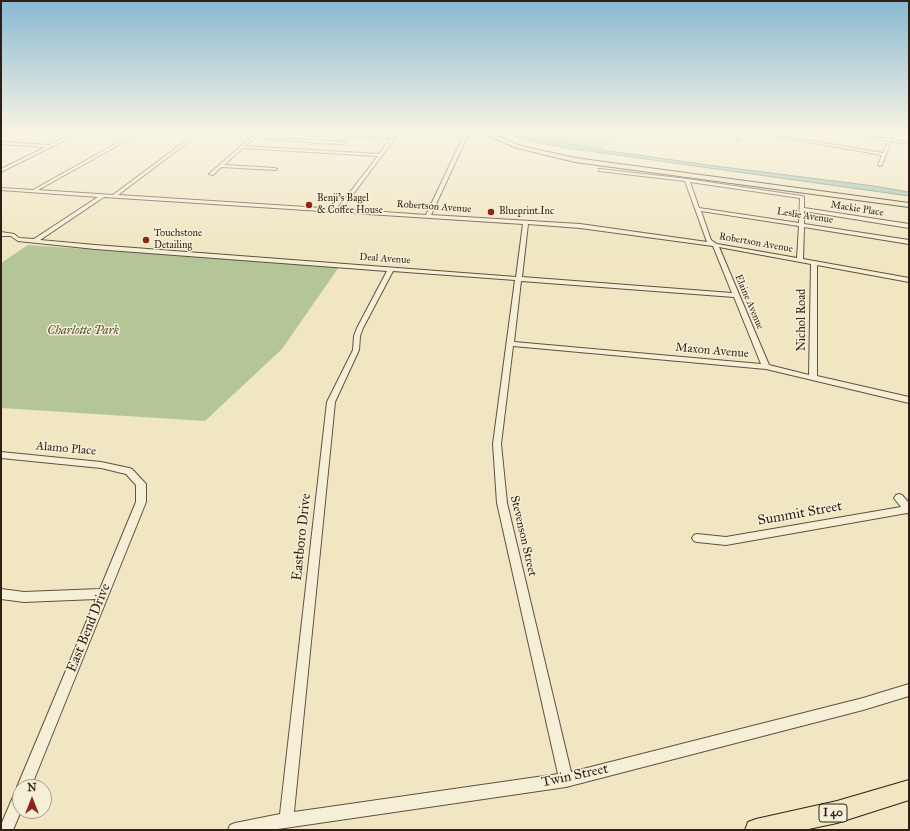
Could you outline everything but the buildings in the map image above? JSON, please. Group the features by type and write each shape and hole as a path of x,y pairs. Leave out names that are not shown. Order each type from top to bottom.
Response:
{"highway":[{"path":"661,172 909,210"},
{"path":"694,172 909,201"},
{"path":"676,174 909,205"},
{"path":"781,183 896,196"},
{"path":"868,803 909,780"},
{"name":"I 40","path":"756,830 837,812 909,790"}],"street":[{"path":"34,191 68,172"},
{"path":"114,196 146,172"},
{"path":"339,210 367,172"},
{"path":"428,216 449,172"},
{"path":"615,172 687,180 802,198 800,260"},
{"name":"Elaine Avenue","path":"687,180 709,241 715,245 766,367"},
{"name":"Robertson Avenue","path":"1,189 580,226 715,245 909,280"},
{"path":"35,241 104,195"},
{"name":"Leslie Avenue","path":"698,209 909,242"},
{"name":"Mackie Place","path":"802,209 909,226"},
{"name":"Stevenson Street","path":"526,222 520,278 497,444 502,502 566,780"},
{"name":"Deal Avenue","path":"1,234 12,235 18,239 35,241 735,295"},
{"name":"Nichol Road","path":"813,378 814,263"},
{"name":"Eastboro Drive","path":"286,820 331,402 356,350 360,328 392,269"},
{"name":"Maxon Avenue","path":"510,344 766,367 909,400"},
{"name":"Alamo Place","path":"1,455 102,465 129,471"},
{"name":"East Bend Drive","path":"27,779 141,502 141,484 129,471"},
{"path":"899,498 908,509"},
{"name":"Summit Street","path":"697,538 726,541 908,509"},
{"path":"1,594 24,597 103,594"},
{"name":"Twin Street","path":"235,830 286,820 566,780 855,706 909,690"},
{"path":"6,830 12,816"}],"green space":[{"name":"Charlotte Park","path":"28,245 339,267 282,349 205,421 1,408 1,263"}],"water":[{"path":"736,172 761,172 874,186 909,192 909,196"}],"place":[{"name":"Benji's Bagel & Coffee House","path":"309,205"},
{"name":"Blueprint.Inc","path":"491,212"},
{"name":"Touchstone Detailing","path":"146,240"}]}
